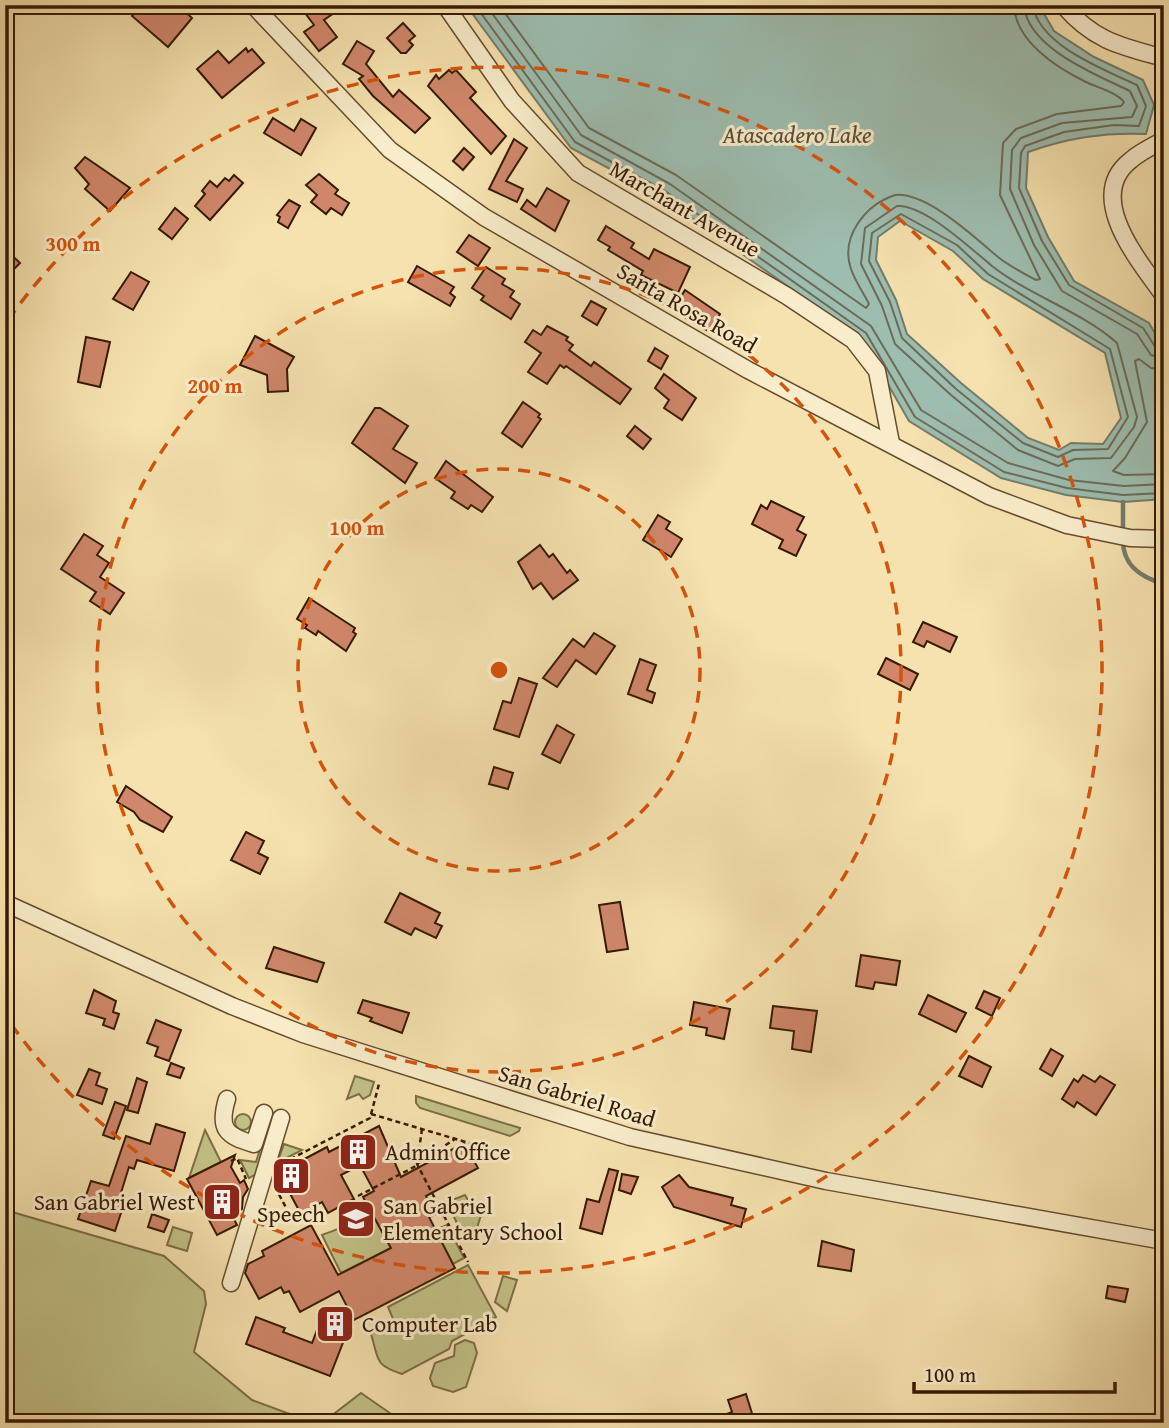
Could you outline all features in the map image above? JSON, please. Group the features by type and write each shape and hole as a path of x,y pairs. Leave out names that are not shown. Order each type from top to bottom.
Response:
{"street":[{"name":"Santa Rosa Road","path":"253,5 390,150 484,217 748,370 891,443 930,466 1026,511 1100,533 1164,539"},
{"name":"Marchant Avenue","path":"445,5 512,101 578,173 787,296 853,340 877,370 891,443"},
{"path":"1063,5 1088,30 1114,45 1164,58"},
{"path":"1164,140 1128,161 1117,178 1114,208 1123,238 1164,296"},
{"name":"San Gabriel Road","path":"5,903 232,1006 303,1034 630,1137 836,1183 1164,1241"},
{"path":"228,1098 223,1119 225,1128 236,1140 254,1144 264,1113"},
{"path":"231,1283 281,1118"}],"path":[{"path":"273,1168 370,1118 379,1084"},
{"path":"371,1114 476,1145"},
{"path":"422,1129 417,1165 468,1262"},
{"path":"358,1196 417,1165 456,1139"},
{"path":"231,1161 238,1156 248,1182 255,1183"},
{"path":"270,1179 290,1217 300,1217 314,1224"}],"shaded area":[{"path":"355,1076 374,1082 370,1095 363,1099 359,1094 347,1099"},
{"path":"416,1096 520,1128 510,1136 420,1108 416,1103"},
{"path":"243,1114 249,1116 249,1128 243,1130 237,1128 235,1122 237,1116"},
{"path":"268,1125 271,1125 258,1173 249,1178 240,1160 256,1162"},
{"path":"205,1130 221,1162 189,1178"},
{"path":"284,1144 302,1150 277,1163"},
{"path":"465,1195 472,1207 483,1209 474,1237 468,1239 463,1236 447,1202"},
{"path":"5,1210 164,1256 204,1291 206,1304 194,1352 252,1400 314,1423 5,1423"},
{"path":"370,1210 391,1248 341,1273 322,1235 351,1223"},
{"path":"447,1225 464,1258 453,1264 435,1230"},
{"path":"173,1227 192,1233 187,1251 167,1245"},
{"path":"468,1265 496,1317 452,1341 449,1349 402,1374 386,1368 377,1356 371,1334 394,1321 388,1307"},
{"path":"503,1276 517,1280 507,1311 495,1302"},
{"path":"465,1340 474,1343 477,1353 466,1387 453,1392 433,1386 430,1378 435,1363 454,1356 455,1345"},
{"path":"361,1393 397,1418 395,1423 322,1423"}],"water":[{"name":"Atascadero Lake","path":"466,5 1039,5 1054,31 1094,57 1143,80 1154,105 1146,134 1086,137 1028,152 1026,188 1048,237 1074,281 1149,323 1164,349 1164,499 1123,502 1066,495 1001,478 909,421 862,339 662,197 571,148","holes":["900,221 953,251 983,279 1105,353 1121,418 1103,444 1071,443 1059,450 1028,438 907,334 896,300 876,260 878,237"]}],"building":[{"path":"141,5 178,5 192,18 168,47 132,16"},
{"path":"299,5 328,5 334,13 324,20 337,37 319,51 304,32 314,25"},
{"path":"403,23 415,36 409,41 413,45 406,53 401,53 387,38"},
{"path":"357,41 374,51 366,64 393,97 399,90 430,118 415,133 373,96 359,79 363,76 343,64"},
{"path":"246,48 248,52 252,49 264,63 222,98 197,69 218,51 229,63"},
{"path":"449,70 452,73 456,70 476,92 470,98 506,136 491,154 428,86 436,75 439,79"},
{"path":"273,118 294,131 301,119 316,128 301,155 264,133"},
{"path":"514,139 527,148 506,181 523,189 517,202 489,189"},
{"path":"464,148 474,157 463,170 453,161"},
{"path":"85,157 130,188 110,211 85,189 89,184 75,168"},
{"path":"319,174 338,190 335,194 349,203 342,215 331,208 326,214 311,202 317,195 306,185"},
{"path":"234,175 243,183 210,220 195,206 205,194 202,191 210,181 217,187 225,178 229,181"},
{"path":"547,188 569,201 555,231 521,209 527,200 536,207"},
{"path":"289,200 300,206 288,228 278,222 280,217 277,215"},
{"path":"175,208 188,219 172,239 159,229"},
{"path":"606,226 634,243 631,248 649,259 654,249 690,267 678,293 641,275 643,271 608,250 610,247 598,240"},
{"path":"469,235 490,248 478,266 457,252"},
{"path":"5,249 20,263 5,278"},
{"path":"417,266 454,287 450,293 455,297 450,306 408,282"},
{"path":"486,267 505,279 502,284 514,291 510,297 520,304 511,319 481,300 484,296 472,288"},
{"path":"131,272 149,282 133,310 113,299"},
{"path":"685,290 720,314 710,332 681,315 686,307 678,302"},
{"path":"591,301 606,309 597,325 582,316"},
{"path":"547,326 568,337 566,340 573,345 569,350 591,366 594,362 631,389 620,404 566,366 564,368 560,365 547,384 528,372 541,353 525,342 533,330 541,335"},
{"path":"255,336 294,357 287,369 288,391 268,392 267,375 240,365"},
{"path":"86,337 110,342 100,387 78,382"},
{"path":"655,348 668,356 661,369 648,361"},
{"path":"664,374 696,398 682,420 664,408 669,400 655,388"},
{"path":"523,402 540,414 538,417 541,419 522,447 502,433"},
{"path":"375,408 380,408 408,426 393,449 417,463 405,483 352,443"},
{"path":"635,426 651,439 643,449 627,436"},
{"path":"446,461 493,497 482,512 471,505 468,509 451,498 455,492 435,478"},
{"path":"771,501 804,517 797,530 806,535 796,556 779,548 783,540 752,524 761,505 767,509"},
{"path":"658,515 670,522 666,529 682,539 671,557 643,540"},
{"path":"84,534 103,546 97,555 109,563 100,577 124,593 110,614 90,601 96,592 61,569"},
{"path":"540,545 549,557 553,554 567,573 570,570 578,580 553,599 541,583 533,589 518,562"},
{"path":"309,598 355,628 353,632 356,634 346,651 318,631 316,635 305,628 307,625 297,619"},
{"path":"923,622 957,637 950,652 927,641 924,647 913,642"},
{"path":"594,633 615,646 596,674 576,660 557,687 543,678 573,639 584,647"},
{"path":"886,658 918,674 910,690 878,674"},
{"path":"640,659 656,665 647,690 655,693 652,703 628,694"},
{"path":"519,678 537,684 519,737 494,729 503,701 511,703"},
{"path":"557,725 574,735 560,763 542,754"},
{"path":"494,767 513,773 508,789 489,784"},
{"path":"126,786 172,817 163,832 140,820 134,812 117,802"},
{"path":"246,832 264,841 258,853 268,858 260,874 231,860"},
{"path":"400,893 440,913 435,923 442,926 436,938 415,928 411,935 385,922"},
{"path":"620,902 628,949 607,952 599,905"},
{"path":"274,947 324,963 317,982 266,968"},
{"path":"861,955 900,961 896,985 875,982 873,989 856,986"},
{"path":"94,990 116,1001 113,1012 119,1014 114,1029 103,1025 105,1019 86,1013"},
{"path":"984,991 1000,998 992,1016 976,1008"},
{"path":"928,995 966,1013 956,1032 919,1014"},
{"path":"363,1000 409,1013 402,1033 370,1021 372,1018 358,1013"},
{"path":"694,1002 730,1009 724,1039 706,1035 707,1028 690,1025"},
{"path":"773,1006 817,1011 811,1052 792,1049 794,1031 770,1028"},
{"path":"156,1020 181,1030 169,1061 155,1056 158,1047 147,1043"},
{"path":"1051,1049 1063,1056 1052,1076 1040,1069"},
{"path":"969,1056 991,1067 982,1087 959,1076"},
{"path":"171,1063 184,1068 180,1078 167,1074"},
{"path":"89,1069 100,1073 96,1085 107,1089 102,1104 77,1095"},
{"path":"1083,1075 1095,1082 1100,1076 1115,1085 1096,1115 1077,1102 1074,1107 1062,1099 1074,1079 1078,1082"},
{"path":"137,1078 147,1082 138,1113 127,1110"},
{"path":"115,1102 126,1106 114,1139 103,1135"},
{"path":"156,1124 185,1133 174,1171 137,1160 134,1169 129,1167 119,1199 125,1201 115,1231 78,1219 91,1181 109,1186 126,1136 150,1144"},
{"path":"379,1126 401,1177 464,1143 478,1168 426,1196 436,1214 429,1217 455,1268 354,1320 339,1291 300,1312 289,1291 284,1293 281,1287 259,1299 245,1273 248,1264 264,1256 262,1251 311,1225 338,1275 391,1248 363,1197 374,1191 360,1165 341,1175 354,1199 328,1213 322,1202 301,1214 281,1177 298,1169 295,1164 327,1147 329,1152"},
{"name":"San Gabriel West","path":"235,1155 231,1167 240,1183 244,1180 248,1189 243,1197 242,1209 232,1215 237,1225 217,1235 187,1179"},
{"path":"609,1169 618,1171 602,1234 580,1228 587,1199 599,1202"},
{"path":"622,1174 638,1177 631,1194 619,1190"},
{"path":"679,1175 689,1187 733,1198 731,1205 746,1209 741,1227 674,1207 662,1187"},
{"path":"152,1214 169,1220 164,1232 148,1227"},
{"path":"822,1241 854,1250 851,1271 818,1266"},
{"path":"1108,1286 1128,1289 1125,1302 1106,1298"},
{"path":"324,1312 351,1322 330,1376 246,1344 256,1317 285,1328 283,1332 312,1343"},
{"path":"746,1394 755,1423 704,1423 732,1412 728,1400"}],"waterway":[{"path":"1123,502 1123,533"},
{"path":"1123,541 1130,564 1142,575 1164,584"}],"place":[{"name":"Admin Office","path":"358,1152"},
{"name":"Speech","path":"291,1176"},
{"name":"San Gabriel West","path":"222,1202"},
{"name":"San Gabriel Elementary School","path":"356,1219"},
{"name":"Computer Lab","path":"335,1324"}]}
